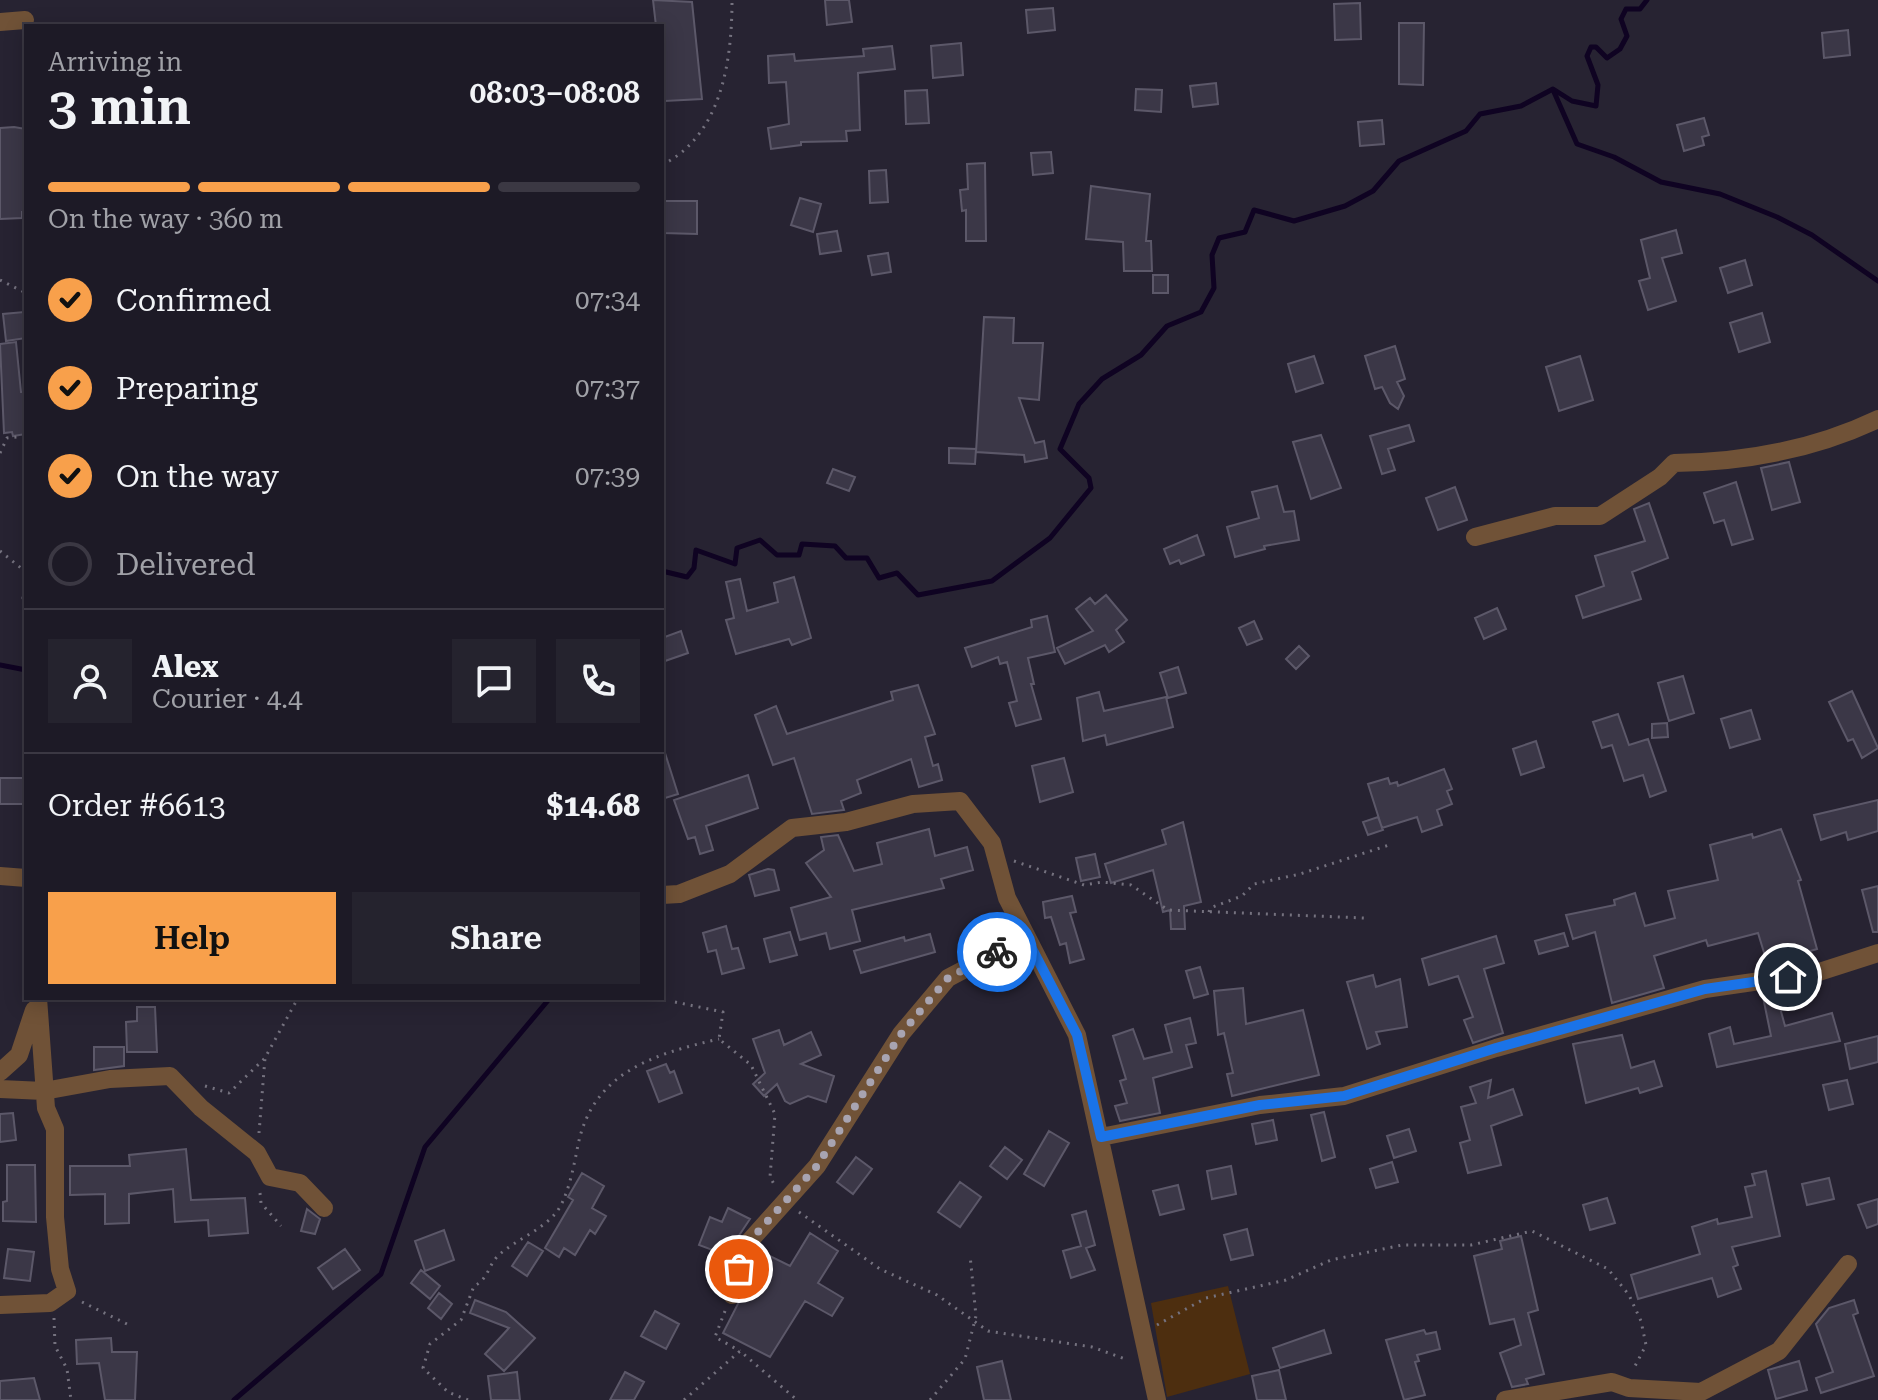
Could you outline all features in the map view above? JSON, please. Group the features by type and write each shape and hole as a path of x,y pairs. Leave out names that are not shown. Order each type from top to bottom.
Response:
{"street":[{"path":"0,22 25,20"},
{"path":"1475,537 1555,516 1600,516 1660,477 1674,463 1770,455 1843,436 1878,419"},
{"path":"664,895 679,894 730,874 792,828 846,822 913,804 960,801 994,850 1007,898 1077,1035 1157,1400"},
{"path":"0,876 24,878"},
{"path":"732,1295 747,1244 817,1166 910,1022 948,978 1026,937"},
{"path":"1101,1137 1260,1105 1344,1096 1496,1048 1705,989 1816,973 1878,953"},
{"path":"0,1072 19,1055 37,1000"},
{"path":"0,1305 50,1303 67,1291 60,1269 55,1217 55,1129 46,1108 38,1000"},
{"path":"0,1089 44,1091 110,1079 170,1076 201,1108 257,1153 270,1177 300,1183 324,1208"},
{"path":"1505,1400 1612,1382 1629,1388 1701,1392 1779,1351 1848,1264"}],"path":[{"path":"664,164 683,154 718,104 732,43 732,0"},
{"path":"0,280 24,292"},
{"path":"0,453 7,438 24,436"},
{"path":"0,551 24,570"},
{"path":"1209,913 1210,908 1242,896 1254,884 1300,874 1389,845"},
{"path":"994,850 1024,867 1084,885 1102,882 1131,885 1168,910 1364,918"},
{"path":"200,1085 229,1093 265,1058 297,1000"},
{"path":"468,1400 448,1392 423,1368 430,1344 461,1320 474,1286 484,1281 497,1256 556,1213 574,1167 584,1117 611,1081 666,1051 719,1039"},
{"path":"257,1153 265,1058"},
{"path":"260,1190 261,1203 281,1226"},
{"path":"1144,1334 1206,1298 1286,1280 1331,1260 1402,1245 1471,1245 1532,1231 1608,1269 1629,1295 1641,1321 1646,1345 1640,1363 1624,1378 1612,1382"},
{"path":"930,1400 965,1359 974,1322 970,1255"},
{"path":"67,1291 129,1325"},
{"path":"732,1295 715,1337 740,1351 797,1400"},
{"path":"50,1303 55,1346 67,1369 71,1400"},
{"path":"974,1322 988,1331 1092,1347 1151,1368"},
{"path":"684,1400 740,1351"}],"shaded area":[{"path":"1228,1286 1250,1374 1167,1397 1151,1303"}],"building":[{"path":"653,0 692,2 702,99 665,101 664,24 656,24"},
{"path":"825,0 849,0 852,22 827,25"},
{"path":"1360,3 1361,39 1335,40 1334,4"},
{"path":"1053,8 1055,30 1028,33 1026,10"},
{"path":"1399,23 1424,23 1423,85 1399,84"},
{"path":"1848,30 1850,55 1824,58 1822,33"},
{"path":"961,43 963,75 933,78 931,46"},
{"path":"892,46 895,69 858,73 860,130 846,131 847,141 801,142 801,145 771,149 768,128 789,124 786,82 769,83 768,56 794,54 795,61 864,56 863,49"},
{"path":"1216,83 1218,104 1193,107 1190,86"},
{"path":"1136,89 1162,90 1161,112 1135,110"},
{"path":"927,90 929,123 906,124 905,91"},
{"path":"1704,118 1709,135 1702,137 1704,145 1684,151 1677,125"},
{"path":"1382,120 1384,144 1360,146 1358,122"},
{"path":"0,128 24,129 22,218 0,219"},
{"path":"1051,152 1053,173 1033,175 1031,153"},
{"path":"985,163 986,241 966,241 966,210 962,211 960,190 968,189 967,164"},
{"path":"886,170 888,202 870,203 869,171"},
{"path":"1091,186 1150,194 1146,241 1151,241 1152,271 1124,271 1123,242 1086,239"},
{"path":"800,198 821,204 813,232 791,225"},
{"path":"664,201 697,201 697,234 664,233"},
{"path":"1676,230 1682,253 1662,258 1676,301 1648,310 1639,281 1650,278 1641,240"},
{"path":"837,231 841,251 820,254 817,234"},
{"path":"888,253 891,272 872,275 868,256"},
{"path":"1745,260 1752,285 1728,293 1720,268"},
{"path":"1153,275 1168,275 1168,293 1153,293"},
{"path":"24,312 24,338 6,341 3,314"},
{"path":"1762,313 1770,342 1739,352 1730,323"},
{"path":"984,317 1014,318 1013,343 1043,343 1039,400 1019,398 1035,443 1044,441 1047,458 1025,462 1024,455 976,452"},
{"path":"16,342 21,392 24,392 24,434 13,436 12,432 4,433 0,344"},
{"path":"1395,346 1405,379 1397,382 1404,396 1398,409 1390,403 1382,387 1375,389 1365,356"},
{"path":"1314,356 1323,383 1296,392 1288,364"},
{"path":"1580,356 1593,400 1559,411 1546,367"},
{"path":"1409,425 1414,441 1388,449 1395,470 1382,474 1370,436"},
{"path":"1321,435 1341,488 1311,499 1293,442"},
{"path":"949,448 976,449 975,464 949,463"},
{"path":"1789,462 1800,502 1772,510 1761,468"},
{"path":"833,469 855,477 849,491 827,483"},
{"path":"1736,482 1753,539 1732,545 1724,520 1714,523 1704,493"},
{"path":"1277,486 1284,512 1294,511 1299,540 1264,546 1265,549 1235,557 1227,527 1259,518 1252,492"},
{"path":"1455,487 1467,520 1438,530 1426,498"},
{"path":"1649,503 1668,558 1632,572 1641,599 1583,618 1576,596 1604,586 1595,556 1645,541 1634,509"},
{"path":"1197,535 1204,555 1181,564 1179,560 1170,564 1164,549"},
{"path":"794,577 811,638 792,645 789,639 736,654 726,620 734,618 726,582 740,579 747,611 778,602 774,583"},
{"path":"1106,595 1127,620 1116,630 1124,642 1109,652 1105,645 1065,664 1057,648 1093,631 1076,609 1090,598 1095,604"},
{"path":"1497,608 1506,629 1484,639 1475,618"},
{"path":"1047,616 1055,652 1028,658 1034,684 1031,684 1041,719 1016,726 1009,703 1017,701 1007,662 1000,664 998,657 972,667 965,648 1032,627 1031,620"},
{"path":"1254,621 1262,639 1247,645 1239,628"},
{"path":"681,631 688,653 664,661 664,637"},
{"path":"1299,646 1309,656 1296,669 1286,659"},
{"path":"1178,667 1186,693 1168,698 1160,673"},
{"path":"1683,676 1694,713 1669,721 1658,683"},
{"path":"918,685 935,734 925,737 933,766 938,764 942,780 919,787 911,759 857,780 861,793 841,801 844,810 812,814 794,758 773,765 755,715 776,706 787,734 893,700 891,692"},
{"path":"1852,691 1878,748 1862,758 1853,739 1848,741 1829,702"},
{"path":"1099,692 1104,711 1166,697 1173,727 1107,745 1105,735 1083,741 1077,698"},
{"path":"1751,710 1760,739 1730,748 1721,719"},
{"path":"1618,714 1629,745 1648,739 1666,791 1650,797 1643,775 1624,781 1612,745 1602,748 1593,722"},
{"path":"1667,723 1668,737 1652,738 1652,724"},
{"path":"1536,741 1544,767 1521,775 1513,749"},
{"path":"664,753 678,794 664,798"},
{"path":"1064,758 1073,792 1040,802 1032,766"},
{"path":"1444,769 1452,789 1447,791 1452,804 1437,810 1442,825 1422,832 1417,817 1382,828 1368,784 1388,778 1390,784 1397,782 1398,786"},
{"path":"748,775 758,808 706,826 713,850 700,854 695,837 688,839 674,800"},
{"path":"0,778 23,778 23,804 0,804"},
{"path":"1878,800 1878,831 1848,840 1846,832 1821,840 1814,815"},
{"path":"1378,817 1383,830 1368,835 1363,822"},
{"path":"1183,822 1201,902 1184,906 1185,929 1171,929 1170,910 1163,912 1153,870 1111,883 1105,864 1166,844 1162,830"},
{"path":"929,829 935,856 967,847 973,870 941,879 944,888 852,910 860,941 830,949 826,933 800,940 791,908 831,897 806,863 824,850 821,837 838,835 854,871 882,864 877,843"},
{"path":"1781,829 1801,880 1798,881 1817,949 1790,957 1789,952 1766,959 1758,933 1708,946 1706,940 1654,956 1664,988 1612,1003 1595,932 1573,939 1566,915 1615,905 1614,900 1635,893 1645,926 1675,918 1668,891 1718,880 1710,845 1752,834 1753,838"},
{"path":"1095,854 1100,877 1081,881 1076,858"},
{"path":"774,870 779,890 755,896 749,875"},
{"path":"1878,886 1878,932 1873,932 1862,890"},
{"path":"1072,896 1076,912 1070,913 1084,959 1070,963 1066,943 1060,945 1051,917 1045,918 1043,902"},
{"path":"726,926 732,949 738,948 744,968 722,974 716,950 708,952 703,933"},
{"path":"790,932 797,955 770,962 764,939"},
{"path":"1564,933 1568,946 1539,954 1535,941"},
{"path":"930,934 935,952 861,973 854,951 904,937 905,941"},
{"path":"1496,936 1504,963 1484,969 1503,1033 1473,1043 1464,1020 1473,1017 1458,976 1429,985 1422,959"},
{"path":"1200,967 1208,994 1194,998 1186,971"},
{"path":"1373,975 1376,987 1400,979 1407,1027 1376,1032 1380,1044 1367,1049 1347,982"},
{"path":"1243,988 1246,1024 1303,1010 1319,1075 1232,1096 1227,1074 1233,1073 1224,1033 1218,1035 1214,991"},
{"path":"1776,993 1785,1026 1832,1013 1840,1041 1717,1067 1709,1034 1730,1027 1734,1044 1771,1036 1763,997"},
{"path":"137,1007 155,1007 157,1052 127,1052 126,1022 137,1021"},
{"path":"1190,1018 1196,1043 1186,1045 1192,1067 1153,1078 1160,1113 1120,1121 1115,1106 1127,1103 1120,1081 1126,1079 1113,1036 1133,1029 1144,1059 1172,1052 1165,1025"},
{"path":"779,1030 784,1045 811,1032 821,1055 801,1064 834,1076 826,1102 808,1096 790,1104 785,1101 777,1084 764,1096 753,1084 765,1073 753,1039"},
{"path":"1622,1035 1631,1068 1654,1061 1662,1086 1640,1093 1638,1088 1586,1103 1573,1044"},
{"path":"1878,1036 1878,1062 1850,1069 1845,1044"},
{"path":"94,1047 124,1047 124,1066 94,1070"},
{"path":"666,1064 670,1073 674,1071 682,1093 659,1102 647,1071"},
{"path":"1491,1080 1488,1098 1513,1089 1522,1115 1491,1126 1501,1165 1468,1173 1460,1143 1470,1140 1461,1107 1476,1103 1470,1087"},
{"path":"1847,1080 1853,1104 1829,1110 1823,1085"},
{"path":"1324,1112 1335,1157 1322,1161 1311,1115"},
{"path":"13,1113 16,1140 0,1142 0,1114"},
{"path":"1273,1120 1277,1140 1256,1144 1252,1124"},
{"path":"1409,1129 1416,1151 1394,1158 1387,1136"},
{"path":"1049,1131 1069,1143 1044,1186 1024,1174"},
{"path":"1005,1147 1022,1160 1007,1179 990,1166"},
{"path":"186,1149 191,1200 245,1198 248,1233 209,1236 208,1220 175,1222 173,1189 129,1194 129,1223 105,1224 105,1194 70,1195 70,1166 130,1166 129,1155"},
{"path":"856,1157 872,1169 853,1194 837,1182"},
{"path":"1392,1162 1398,1182 1376,1188 1370,1169"},
{"path":"7,1165 35,1165 36,1222 3,1221 3,1202 7,1201"},
{"path":"1231,1166 1236,1194 1212,1199 1207,1171"},
{"path":"1766,1171 1780,1236 1732,1247 1738,1265 1733,1267 1741,1289 1718,1297 1712,1278 1638,1299 1631,1275 1700,1254 1692,1227 1717,1219 1718,1224 1752,1217 1745,1187 1755,1185 1752,1174"},
{"path":"582,1173 604,1186 592,1208 606,1216 595,1234 590,1230 575,1255 564,1248 559,1257 545,1248 573,1200 568,1197"},
{"path":"1829,1178 1834,1199 1807,1205 1802,1184"},
{"path":"960,1182 981,1197 960,1227 938,1212"},
{"path":"1178,1185 1184,1209 1160,1215 1153,1191"},
{"path":"1607,1198 1615,1223 1590,1230 1583,1205"},
{"path":"1878,1199 1878,1224 1867,1228 1858,1205"},
{"path":"728,1208 750,1219 736,1240 731,1257 699,1245 710,1217 722,1222"},
{"path":"307,1209 320,1219 315,1234 301,1231"},
{"path":"1086,1211 1095,1245 1086,1248 1095,1270 1071,1278 1063,1251 1081,1246 1072,1215"},
{"path":"1247,1229 1253,1255 1231,1260 1224,1235"},
{"path":"444,1230 454,1260 425,1271 415,1241"},
{"path":"810,1233 838,1251 818,1283 843,1298 832,1316 805,1301 770,1357 723,1333 764,1253 790,1266"},
{"path":"1521,1236 1538,1310 1528,1313 1544,1374 1526,1379 1528,1384 1512,1387 1500,1353 1521,1345 1514,1319 1490,1324 1474,1256 1502,1249 1500,1241"},
{"path":"528,1242 543,1251 527,1276 512,1266"},
{"path":"8,1249 34,1252 30,1281 4,1278"},
{"path":"345,1249 360,1270 333,1289 318,1268"},
{"path":"421,1270 440,1286 430,1299 411,1283"},
{"path":"439,1293 452,1304 441,1319 428,1308"},
{"path":"475,1300 506,1312 535,1338 504,1371 485,1354 509,1328 470,1313"},
{"path":"1854,1300 1858,1313 1853,1315 1874,1376 1821,1393 1816,1378 1833,1372 1816,1324 1829,1308"},
{"path":"655,1311 679,1324 666,1349 641,1336"},
{"path":"1324,1330 1331,1353 1280,1368 1273,1348"},
{"path":"1424,1330 1426,1334 1436,1332 1440,1349 1417,1355 1419,1361 1415,1362 1425,1395 1404,1400 1386,1340"},
{"path":"111,1338 112,1352 137,1352 135,1400 105,1400 99,1363 77,1364 76,1340"},
{"path":"1002,1361 1011,1400 984,1400 977,1367"},
{"path":"1799,1361 1807,1390 1776,1399 1768,1370"},
{"path":"1279,1370 1286,1400 1257,1400 1252,1376"},
{"path":"517,1372 520,1400 491,1400 488,1376"},
{"path":"625,1372 644,1382 634,1400 610,1400"},
{"path":"34,1378 40,1400 0,1400 0,1381"}],"waterway":[{"path":"664,571 687,577 694,568 696,550 735,564 737,548 760,540 777,555 799,555 802,544 835,546 846,558 867,558 879,578 897,573 918,595 992,581 1050,538 1091,488 1089,478 1060,449 1079,404 1102,379 1141,355 1167,326 1201,312 1214,288 1212,255 1219,238 1245,232 1254,210 1294,221 1345,206 1373,191 1399,161 1466,131 1480,114 1521,106 1553,89 1572,101 1596,106 1598,85 1587,56 1591,47 1596,47 1607,58 1620,49 1627,36 1621,19 1626,9 1640,9 1647,0"},
{"path":"1554,92 1577,144 1614,157 1661,182 1720,194 1777,217 1812,235 1878,281"},
{"path":"0,665 24,670"},
{"path":"234,1400 381,1274 425,1147 548,1000"}],"way so far":[{"path":"739,1269 747,1244 765,1220 817,1166 901,1034 948,978 997,952"}],"route":[{"path":"997,952 1026,937 1077,1035 1101,1137 1260,1105 1344,1096 1496,1048 1705,989 1788,977"}]}
